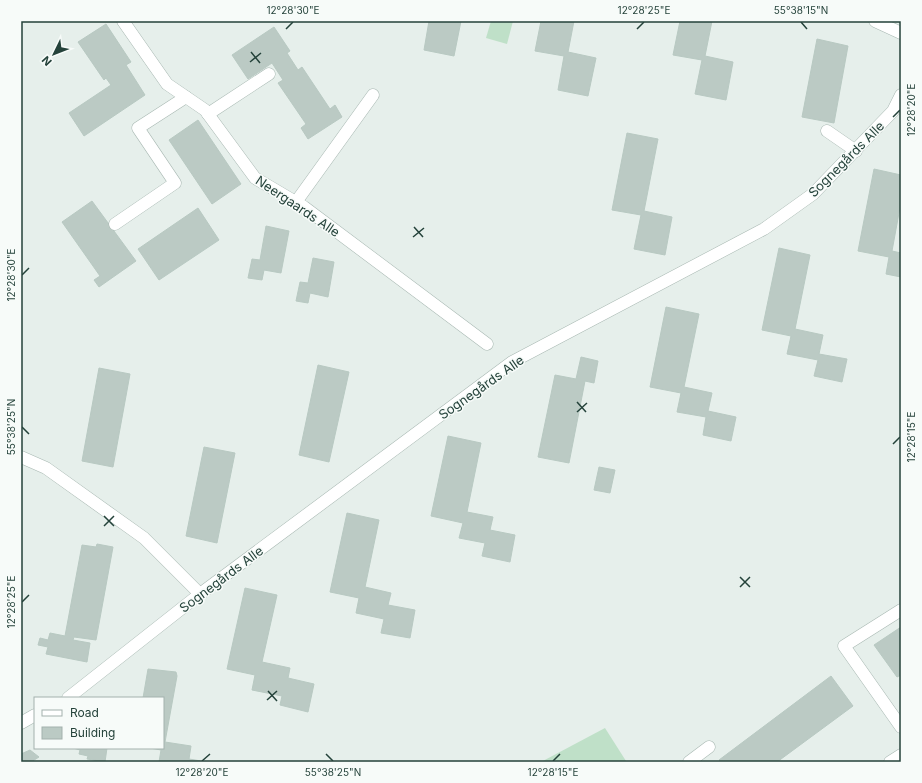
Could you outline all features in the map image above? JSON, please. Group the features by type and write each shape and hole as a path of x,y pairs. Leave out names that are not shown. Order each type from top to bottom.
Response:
{"street":[{"name":"Neergaards Alle","path":"124,21 167,84 208,114 255,178 296,202 487,344"},
{"path":"876,21 901,33"},
{"path":"208,114 269,74"},
{"path":"296,202 373,95"},
{"name":"Sognegårds Alle","path":"69,697 200,594 512,362 764,230 813,194 893,111 901,95"},
{"path":"115,224 175,183 138,128 186,97"},
{"path":"827,131 856,151"},
{"path":"21,457 46,468 144,538 200,594"},
{"path":"901,610 844,646 901,727"},
{"path":"21,723 34,716"},
{"path":"689,762 709,747"},
{"path":"890,762 901,755"}],"green space":[{"path":"491,21 513,21 507,44 486,38"},
{"path":"605,728 626,761 625,762 541,762"}],"building":[{"path":"429,21 461,21 454,56 424,50"},
{"path":"541,21 574,21 568,52 596,58 588,96 558,90 564,56 535,51"},
{"path":"680,21 712,21 705,56 733,62 726,100 695,94 702,60 673,55"},
{"path":"106,24 131,62 126,65 145,95 84,136 69,113 111,85 106,78 104,80 78,42"},
{"path":"274,27 290,51 287,53 298,70 302,67 330,109 335,105 342,117 308,139 301,128 306,124 278,83 283,80 272,63 248,79 232,55"},
{"path":"817,39 848,46 834,123 802,117"},
{"path":"198,120 241,184 212,204 169,140"},
{"path":"627,133 658,139 644,211 672,217 665,255 634,249 641,215 612,210"},
{"path":"874,169 901,175 901,202 892,251 901,253 901,277 886,274 889,257 858,251"},
{"path":"92,201 136,261 99,287 94,280 100,276 62,222"},
{"path":"198,208 219,240 159,280 138,249"},
{"path":"266,226 289,231 281,273 264,270 262,280 248,278 252,259 260,260"},
{"path":"779,248 810,255 795,329 823,335 819,354 847,359 842,382 814,376 818,360 787,354 791,336 762,330"},
{"path":"313,258 334,262 328,297 310,293 308,303 296,301 300,282 308,283"},
{"path":"666,307 699,314 684,387 712,393 708,411 736,417 731,441 703,435 706,417 677,412 681,393 650,387"},
{"path":"581,357 598,361 594,383 585,381 569,463 538,457 555,375 576,379"},
{"path":"318,365 349,372 329,462 299,455"},
{"path":"99,368 130,374 113,467 82,461"},
{"path":"448,436 481,443 467,512 493,517 490,530 515,535 510,562 482,556 485,543 459,538 463,523 431,516"},
{"path":"204,447 235,453 217,543 186,536"},
{"path":"599,467 615,470 610,493 594,490"},
{"path":"347,513 379,520 365,587 391,593 388,605 415,610 410,638 381,633 384,619 356,613 359,598 330,592"},
{"path":"97,544 113,547 96,640 74,637 73,640 90,643 87,662 46,654 48,647 38,645 40,638 48,640 50,633 65,636 82,545 96,547"},
{"path":"245,588 277,595 262,662 290,668 288,678 314,684 308,712 280,705 282,696 252,690 255,675 227,669"},
{"path":"901,627 901,675 897,677 874,645"},
{"path":"148,669 176,672 177,676 165,742 191,746 189,759 207,762 159,762 161,750 156,749 164,749 164,697 143,697"},
{"path":"831,676 853,706 777,762 721,762 719,760"},
{"path":"76,749 107,749 105,762 87,759 88,756 79,754 80,750"},
{"path":"30,750 39,757 31,762 21,762 21,754"}]}
